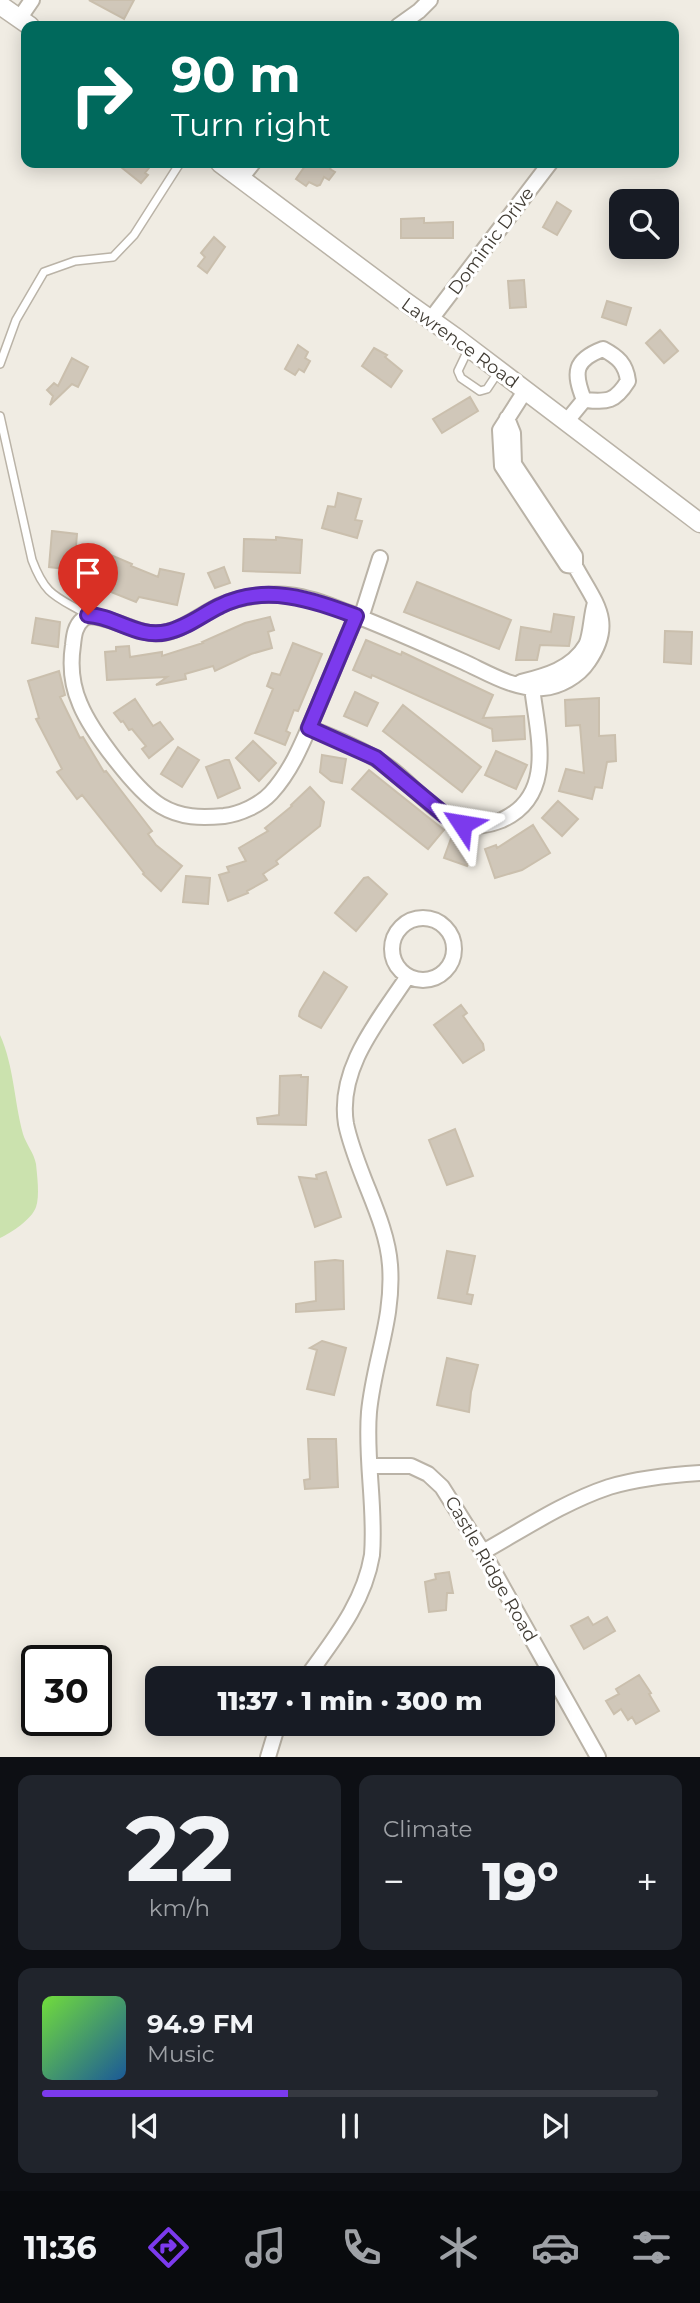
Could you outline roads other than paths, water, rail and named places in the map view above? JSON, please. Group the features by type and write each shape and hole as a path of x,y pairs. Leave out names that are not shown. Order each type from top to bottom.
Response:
{"street":[{"path":"24,21 32,0"},
{"path":"405,21 430,0"},
{"path":"0,5 23,21"},
{"name":"Lawrence Road","path":"227,168 700,523"},
{"path":"241,178 249,168"},
{"name":"Dominic Drive","path":"431,319 546,168"},
{"path":"380,558 359,617 296,758 269,796 253,807 230,815 206,818 186,816 158,804 117,761 79,703 72,676 72,652 75,628 88,615 97,615 121,626 148,633 165,633 223,604 250,597 284,595 308,598 359,617 514,684 542,688 568,680 585,667 600,645 603,620 575,566 567,565 502,466 500,430 525,391"},
{"path":"566,422 584,400"},
{"path":"514,684 556,673 574,659 587,644 590,616 595,603"},
{"path":"309,728 376,758 446,816 462,824 489,824 514,814 533,793 538,781 540,767 532,687"},
{"path":"428,918 440,922 449,931 455,944 450,965 441,975 427,981 408,976 401,971 394,959 392,947 396,934 404,925 415,919 428,918"},
{"path":"314,1666 355,1607 369,1572 373,1537 369,1414 389,1318 390,1266 383,1231 350,1139 345,1115 346,1091 353,1067 366,1040 408,976"},
{"name":"Castle Ridge Road","path":"370,1466 411,1466 420,1469 436,1480 449,1495 598,1757"},
{"path":"483,1552 550,1514 598,1491 643,1479 700,1473"},
{"path":"268,1757 274,1736"}],"lane":[{"path":"0,364 16,320 44,272 75,261 113,257 134,235 177,168"},
{"path":"470,348 458,371 461,378 480,391 487,388 499,371"},
{"path":"0,415 32,560 40,581 48,592 88,615"}]}
